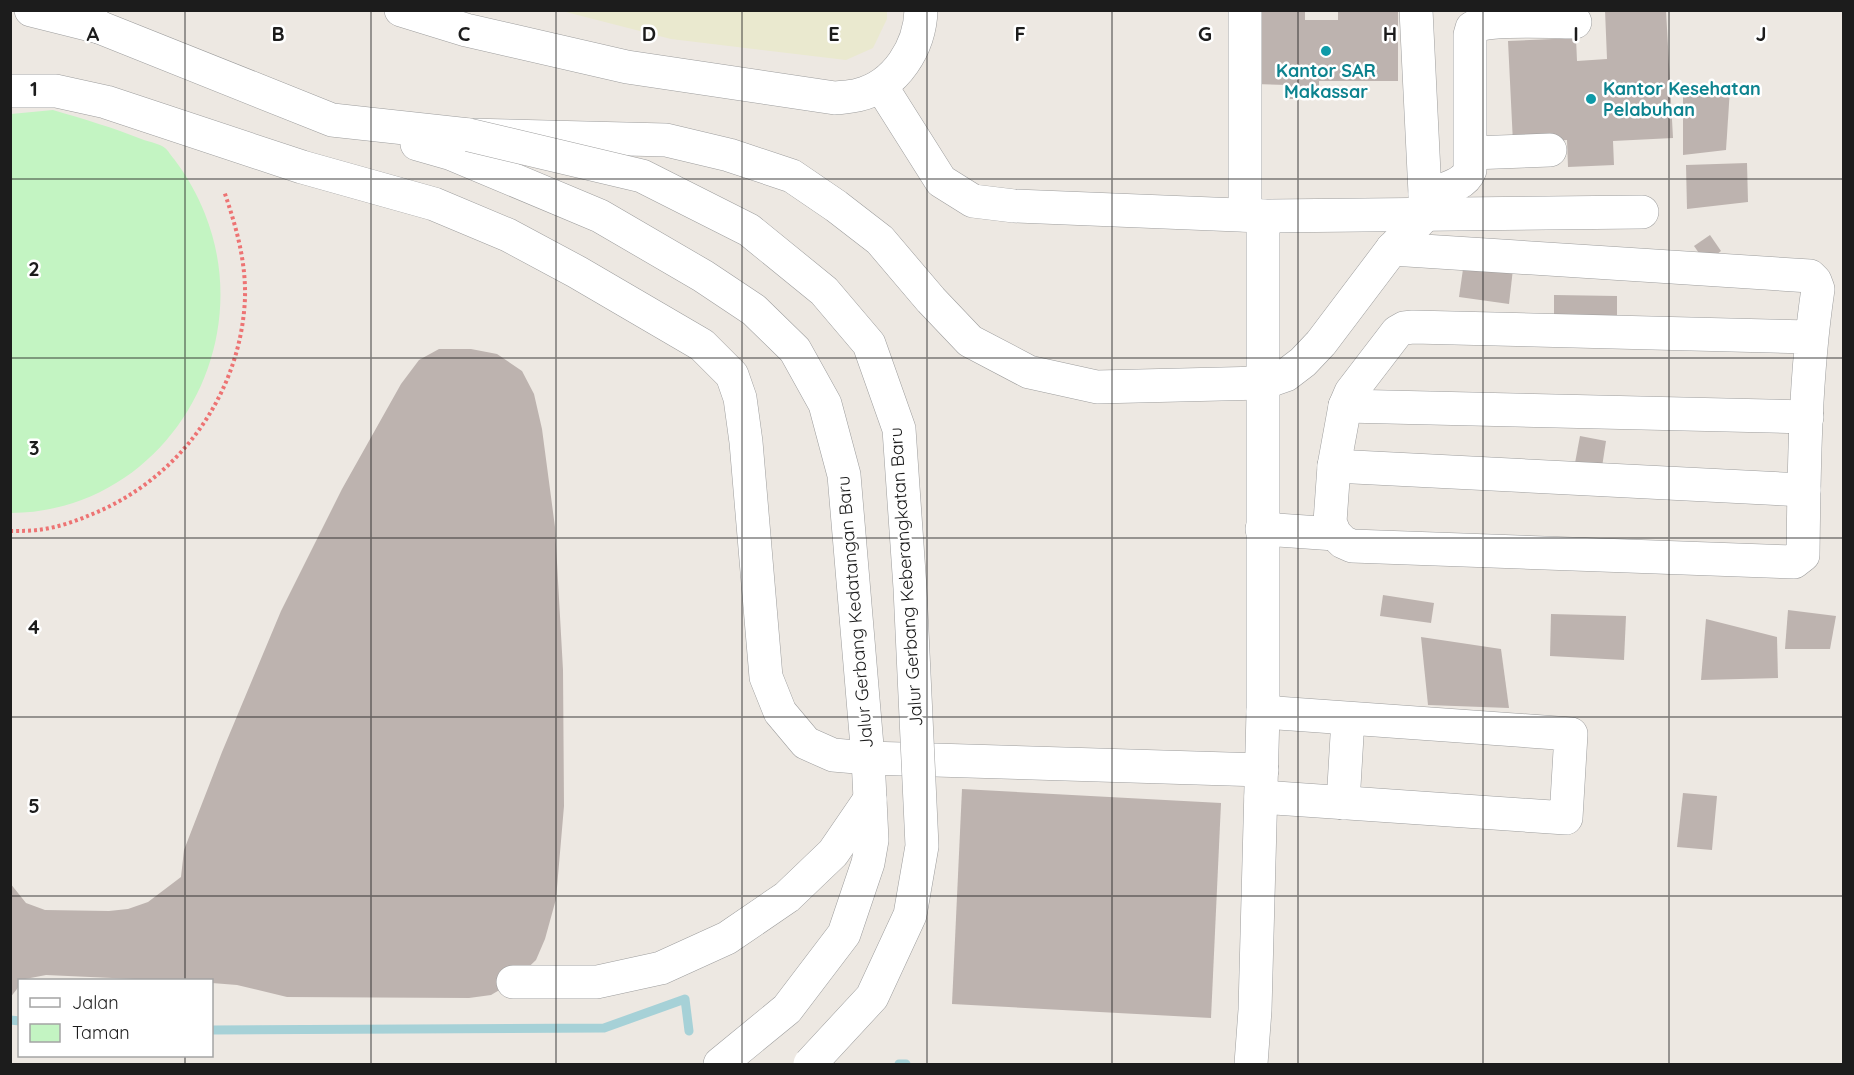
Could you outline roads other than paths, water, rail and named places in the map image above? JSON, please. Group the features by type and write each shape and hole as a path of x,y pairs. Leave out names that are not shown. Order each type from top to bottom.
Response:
{"street":[{"path":"31,10 90,19 332,120 470,135 666,140 729,155 792,176 880,240 931,300 970,340 1029,372 1097,387 1263,382 1286,375 1303,362 1321,343 1425,204 1464,180 1470,170 1470,34 1472,28 1478,24 1492,22 1575,22"},
{"path":"401,10 466,30 627,67 835,98 859,95 881,86 900,69 913,48 921,20 921,10"},
{"path":"1245,10 1263,382 1262,783 1255,1010 1251,1065"},
{"path":"1416,10 1425,204"},
{"path":"881,86 941,181 973,201 1014,206 1254,216 1425,204 1642,212"},
{"path":"10,91 56,91 106,102 302,167 434,204 508,235 548,256 702,345 732,375 740,398 746,441 766,677 780,712 806,743 833,755 1262,783 1343,802 1566,818 1571,734 1263,712"},
{"name":"Jalur Gerbang Kedatangan Baru","path":"332,120 452,154 600,216 703,276 754,310 795,350 825,404 844,475 868,758 872,840 868,863 844,934 787,1009 720,1065"},
{"name":"Jalur Gerbang Keberangkatan Baru","path":"470,135 642,176 749,230 824,291 869,344 900,429 922,846 910,915 872,997 810,1065"},
{"path":"1471,153 1550,150"},
{"path":"1392,249 1810,276 1818,289 1811,337 1803,555 1794,562 1352,546 1343,542 1335,534 1330,522 1334,466 1345,406 1351,392 1397,332 1404,328 1811,337"},
{"path":"1345,406 1807,417"},
{"path":"1334,466 1804,490"},
{"path":"1262,529 1335,534"},
{"path":"1343,802 1348,718"},
{"path":"513,982 597,982 661,968 727,938 787,897 833,852 870,799"}],"waterway":[{"path":"213,1030 604,1028 685,999 689,1031"},
{"path":"10,1020 18,1021"},
{"path":"899,1064 906,1064"}],"place":[{"name":"Kantor SAR Makassar","path":"1326,51"},
{"name":"Kantor Kesehatan Pelabuhan","path":"1591,99"}]}
